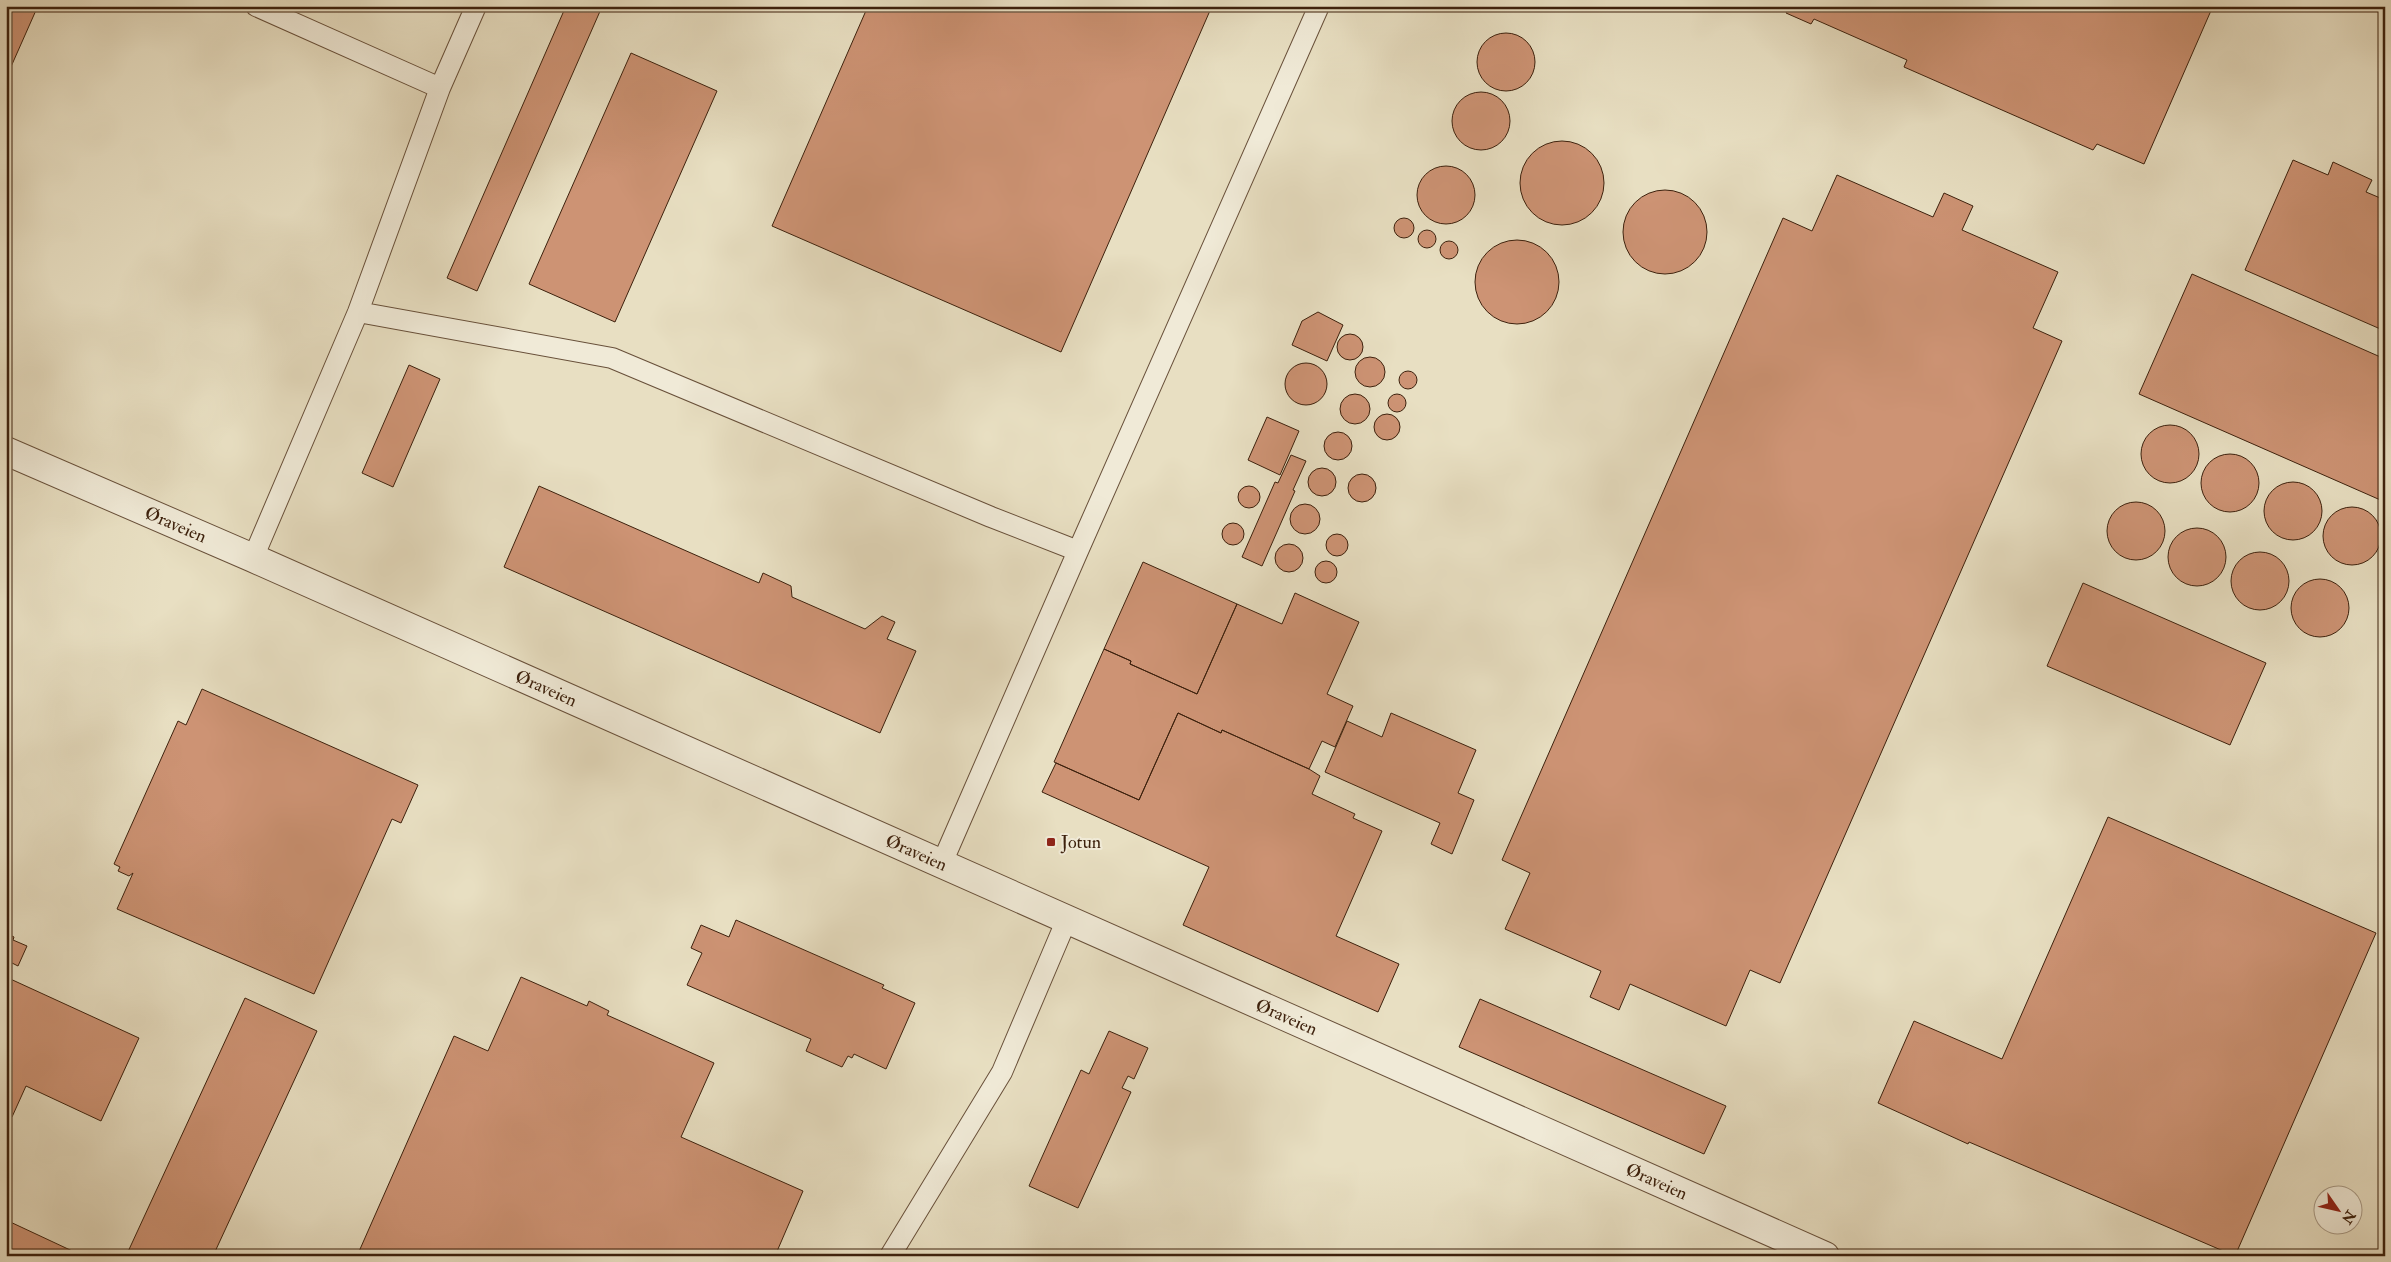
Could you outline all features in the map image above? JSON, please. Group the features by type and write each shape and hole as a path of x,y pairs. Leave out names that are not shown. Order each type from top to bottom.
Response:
{"street":[{"name":"Øraveien","path":"6,451 253,558 1825,1256"}],"lane":[{"path":"256,6 440,88"},
{"path":"253,558 358,312 440,88 476,6"},
{"path":"942,864 1319,6"},
{"path":"358,312 612,358 991,518 1078,551"},
{"path":"890,1256 1002,1072 1068,919"}],"building":[{"path":"6,6 32,6 37,8 6,78"},
{"path":"566,6 594,6 601,9 477,291 447,278"},
{"path":"868,6 1212,6 1061,352 772,226"},
{"path":"1787,6 2213,6 2144,164 2097,144 2093,150 1904,67 1907,60 1814,19 1811,24 1786,13 1789,7"},
{"path":"1506,33 1522,38 1530,46 1535,62 1530,78 1522,86 1506,91 1490,86 1482,78 1477,62 1482,46 1490,38"},
{"path":"631,53 717,91 615,322 529,284"},
{"path":"1481,92 1497,97 1505,105 1510,121 1505,137 1497,145 1481,150 1465,145 1457,137 1452,121 1457,105 1465,97"},
{"path":"1562,141 1578,144 1592,153 1601,167 1604,183 1601,199 1592,213 1578,222 1562,225 1546,222 1532,213 1523,199 1520,183 1523,167 1532,153 1546,144"},
{"path":"2293,160 2328,175 2333,162 2372,180 2366,192 2385,200 2385,331 2245,270"},
{"path":"1446,166 1462,171 1470,179 1475,195 1470,211 1462,219 1446,224 1430,219 1422,211 1417,195 1422,179 1430,171"},
{"path":"1837,175 1933,217 1944,193 1973,206 1962,230 2058,272 2033,328 2062,341 1780,983 1750,970 1726,1026 1630,984 1619,1010 1590,997 1601,971 1505,929 1530,873 1502,860 1783,218 1812,231"},
{"path":"1665,190 1681,193 1695,202 1704,216 1707,232 1704,248 1695,262 1681,271 1665,274 1649,271 1635,262 1626,248 1623,232 1626,216 1635,202 1649,193"},
{"path":"1404,218 1411,221 1414,228 1411,235 1404,238 1397,235 1394,228 1397,221"},
{"path":"1423,230 1431,230 1436,235 1434,246 1423,248 1418,243 1418,235"},
{"path":"1517,240 1533,243 1547,252 1556,266 1559,282 1556,298 1547,312 1533,321 1517,324 1501,321 1487,312 1478,298 1475,282 1478,266 1487,252 1501,243"},
{"path":"1449,241 1457,246 1458,250 1453,258 1449,259 1441,254 1440,250 1445,242"},
{"path":"2192,274 2385,359 2385,502 2139,394"},
{"path":"1318,312 1343,325 1327,361 1292,345 1302,321"},
{"path":"1350,334 1359,338 1363,347 1359,356 1350,360 1341,356 1337,347 1341,338"},
{"path":"1370,357 1381,361 1385,372 1381,383 1370,387 1359,383 1355,372 1359,361"},
{"path":"1310,363 1318,366 1324,372 1327,384 1324,396 1318,402 1302,405 1294,402 1288,396 1285,380 1288,372 1294,366"},
{"path":"409,365 440,379 393,487 362,473"},
{"path":"1404,371 1412,371 1417,376 1415,387 1404,389 1399,384 1399,376"},
{"path":"1355,394 1366,398 1370,409 1366,420 1355,424 1344,420 1340,409 1344,398"},
{"path":"1393,394 1401,394 1406,399 1404,410 1393,412 1388,407 1388,399"},
{"path":"1387,414 1396,418 1400,427 1396,436 1387,440 1378,436 1374,427 1378,418"},
{"path":"1267,417 1299,431 1280,475 1248,460"},
{"path":"2170,425 2186,430 2194,438 2199,454 2194,470 2186,478 2170,483 2154,478 2146,470 2141,454 2146,438 2154,430"},
{"path":"1338,432 1348,436 1352,446 1348,456 1338,460 1328,456 1324,446 1328,436"},
{"path":"2230,454 2246,459 2254,467 2259,483 2254,499 2246,507 2230,512 2214,507 2206,499 2201,483 2206,467 2214,459"},
{"path":"1291,455 1306,461 1262,566 1242,557 1275,482 1278,483"},
{"path":"1322,468 1332,472 1336,482 1332,492 1322,496 1312,492 1308,482 1312,472"},
{"path":"1362,474 1372,478 1376,488 1372,498 1362,502 1352,498 1348,488 1352,478"},
{"path":"2293,482 2309,487 2317,495 2322,511 2317,527 2309,535 2293,540 2277,535 2269,527 2264,511 2269,495 2277,487"},
{"path":"539,486 759,583 763,573 791,586 792,597 865,629 882,616 895,622 887,639 916,651 880,733 504,567"},
{"path":"1249,486 1257,489 1260,497 1257,505 1249,508 1241,505 1238,497 1241,489"},
{"path":"2136,502 2152,507 2160,515 2165,531 2160,547 2152,555 2136,560 2120,555 2112,547 2107,531 2112,515 2120,507"},
{"path":"1305,504 1315,509 1320,519 1315,529 1305,534 1295,529 1290,519 1295,509"},
{"path":"2352,507 2368,512 2376,520 2381,536 2376,552 2368,560 2352,565 2336,560 2328,552 2323,536 2328,520 2336,512"},
{"path":"1229,523 1237,523 1244,530 1244,538 1237,545 1229,545 1222,538 1222,530"},
{"path":"2197,528 2213,533 2221,541 2226,557 2221,573 2213,581 2197,586 2181,581 2173,573 2168,557 2173,541 2181,533"},
{"path":"1333,534 1341,534 1348,541 1348,549 1341,556 1333,556 1326,549 1326,541"},
{"path":"1289,544 1299,548 1303,558 1299,568 1289,572 1279,568 1275,558 1279,548"},
{"path":"2260,552 2276,557 2284,565 2289,581 2284,597 2276,605 2260,610 2244,605 2236,597 2231,581 2236,565 2244,557"},
{"path":"1326,561 1334,564 1337,572 1334,580 1326,583 1318,580 1315,572 1318,564"},
{"path":"1143,562 1237,604 1197,694 1130,664 1131,661 1104,649"},
{"path":"2320,579 2336,584 2344,592 2349,608 2344,624 2336,632 2320,637 2304,632 2296,624 2291,608 2296,592 2304,584"},
{"path":"2083,583 2266,663 2230,745 2047,666"},
{"path":"1295,593 1359,622 1327,694 1353,706 1335,747 1322,741 1309,769 1222,730 1221,733 1178,713 1139,800 1054,762 1104,649 1131,661 1130,664 1197,694 1237,604 1282,624"},
{"path":"202,689 418,785 401,823 392,819 314,994 117,909 133,873 129,876 118,871 120,867 114,864 178,721 186,725"},
{"path":"1178,713 1221,733 1222,730 1309,769 1320,776 1312,794 1355,814 1353,818 1382,831 1336,936 1399,964 1378,1012 1183,925 1209,867 1042,792 1056,763 1139,800"},
{"path":"1391,713 1476,750 1458,793 1474,800 1452,854 1431,844 1440,823 1325,772 1347,721 1382,737"},
{"path":"2108,817 2376,933 2235,1256 1969,1142 1968,1144 1878,1103 1914,1021 2002,1059"},
{"path":"736,920 884,985 882,988 915,1003 886,1069 854,1054 852,1058 848,1056 842,1067 806,1051 811,1039 687,985 702,953 691,948 701,925 729,937"},
{"path":"6,933 14,937 13,940 27,946 18,966 6,960"},
{"path":"6,977 139,1038 101,1121 26,1086 12,1117 6,1114"},
{"path":"521,977 587,1006 589,1001 609,1011 607,1015 714,1063 681,1137 803,1191 775,1256 357,1256 454,1036 488,1051"},
{"path":"245,998 317,1031 213,1256 126,1256"},
{"path":"1480,999 1726,1106 1704,1154 1459,1047"},
{"path":"1109,1031 1148,1048 1134,1079 1128,1076 1122,1088 1131,1092 1078,1208 1029,1186 1081,1070 1089,1074"},
{"path":"6,1220 83,1256 6,1256"}],"place":[{"name":"Jotun","path":"1051,842"}]}
